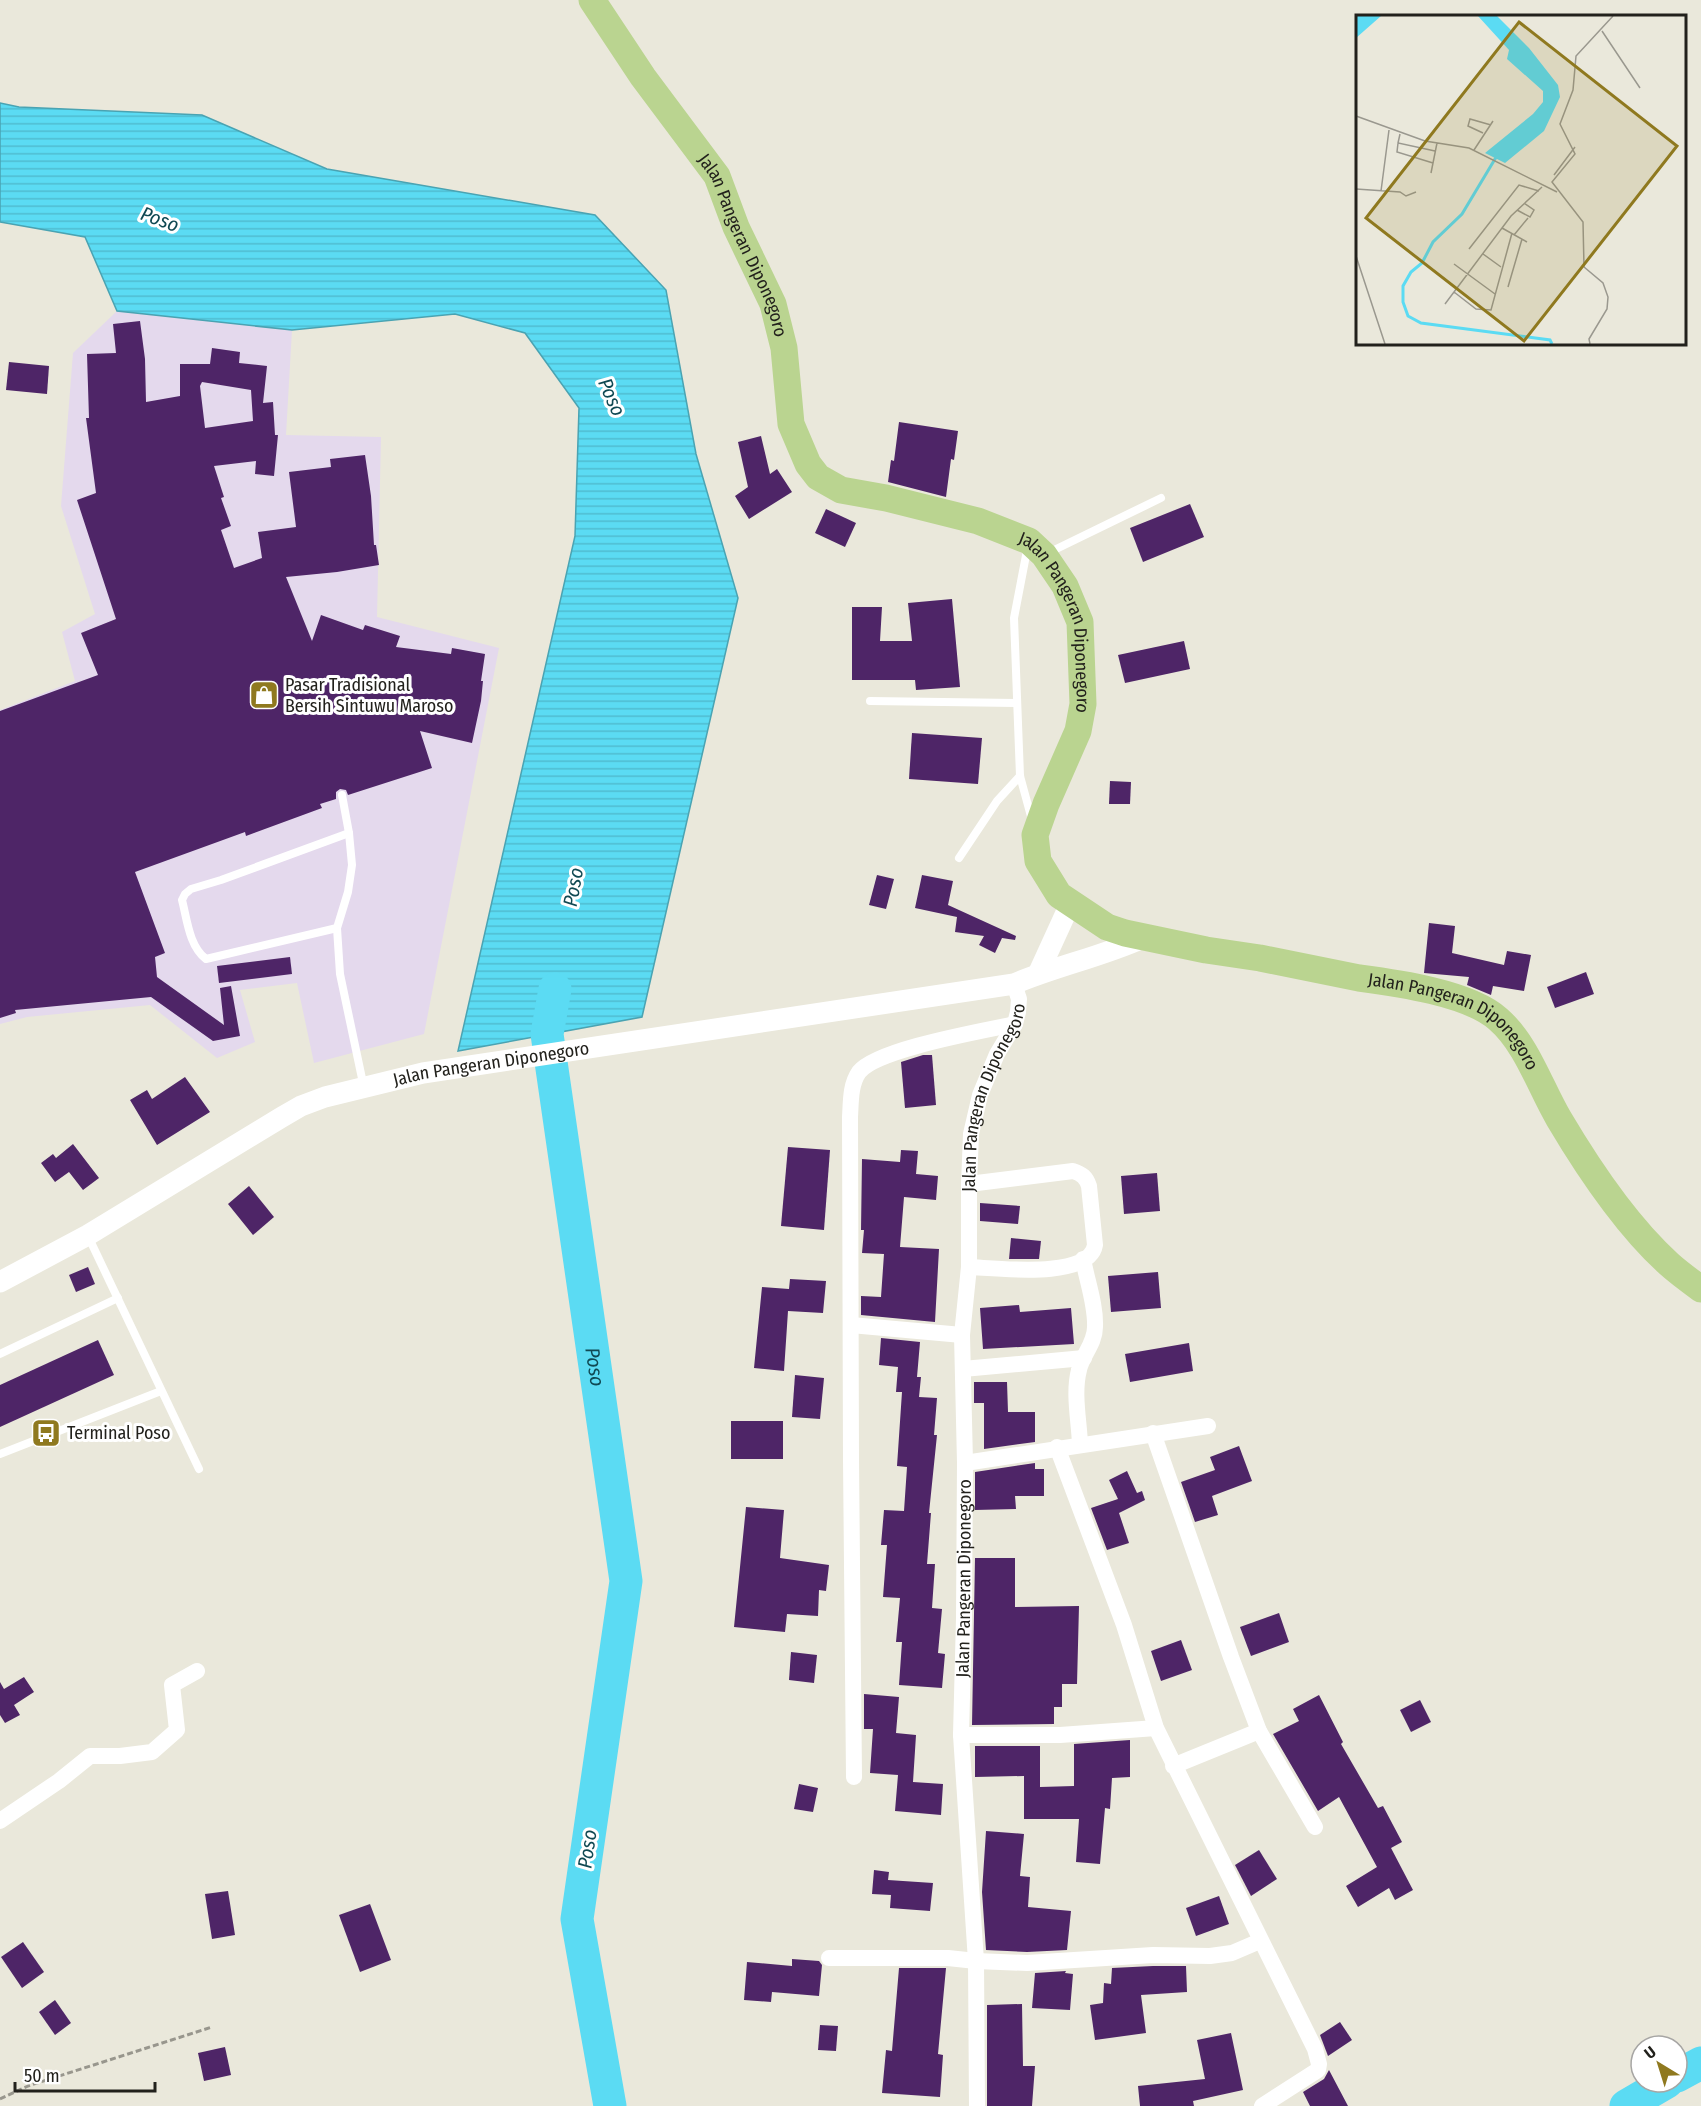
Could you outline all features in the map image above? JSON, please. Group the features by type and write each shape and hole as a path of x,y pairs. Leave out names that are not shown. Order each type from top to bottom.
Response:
{"highway":[{"name":"Jalan Pangeran Diponegoro","path":"592,0 643,78 717,176 736,227 773,304 784,348 791,424 808,464 818,477 841,490 886,498 978,521 1037,548 1065,585 1080,622 1083,704 1078,731 1035,835 1038,861 1059,895 1107,927 1143,938 1403,985 1474,1004 1498,1018 1524,1054 1558,1118 1605,1190 1668,1263 1701,1289"}],"street":[{"path":"1038,974 1070,904"},
{"path":"1014,984 1038,974 1115,951 1143,938"},
{"name":"Jalan Pangeran Diponegoro","path":"0,1282 88,1236 301,1106 325,1097 423,1073 1014,984 1018,999 1015,1024 997,1054 980,1095 971,1134 969,1267 962,1335 965,1463 961,1735 976,1961 977,2106"},
{"path":"854,1777 851,1325 851,1108 853,1085 855,1078 866,1065 883,1058 926,1044 1015,1024"},
{"path":"969,1184 1073,1172 1081,1174 1089,1186 1095,1245 1092,1253 1067,1268 1048,1270 969,1267"},
{"path":"1080,1444 1076,1395 1078,1370 1090,1349 1095,1330 1095,1317 1083,1259"},
{"path":"851,1325 962,1335"},
{"path":"963,1369 1084,1358"},
{"path":"965,1463 1208,1426"},
{"path":"1153,1433 1259,1731 1315,1827"},
{"path":"1057,1448 1124,1625 1156,1728 1315,2049 1319,2064 1318,2070 1262,2106"},
{"path":"0,1821 59,1781 90,1755 152,1752 177,1730 172,1685 197,1671"},
{"path":"961,1735 1060,1734 1156,1728"},
{"path":"1173,1766 1259,1731"},
{"path":"829,1958 948,1958 1027,1963 1153,1955 1210,1956 1232,1953 1260,1941"}],"lane":[{"path":"1035,835 1020,776 1014,618 1037,548 1161,498"},
{"path":"870,701 1016,703"},
{"path":"959,858 997,801 1020,776"},
{"path":"342,795 349,832 351,865 348,892 337,928 340,974 364,1088"},
{"path":"337,928 206,958 201,955 193,941 182,900 191,889 349,832"},
{"path":"88,1236 199,1470"},
{"path":"0,1354 118,1298"},
{"path":"0,1454 161,1391"}],"path":[{"path":"0,2099 28,2086 212,2027"}],"shaded area":[{"name":"Pasar Tradisional Bersih Sintuwu Maroso","path":"117,311 292,330 286,435 381,437 377,617 499,648 424,1034 314,1063 297,983 240,990 255,1042 217,1058 150,1005 27,1017 0,1024 0,710 75,681 62,632 95,614 61,506 73,353"}],"water":[{"path":"0,103 19,107 202,115 327,169 595,215 666,290 696,454 738,598 642,1017 458,1051 575,536 579,408 525,333 455,314 292,330 117,311 85,237 0,222"}],"building":[{"name":"Pasar Tradisional Bersih Sintuwu Maroso","path":"140,321 145,359 146,402 180,396 180,364 210,364 212,348 240,352 239,363 267,366 263,403 273,402 275,435 278,435 274,476 255,474 256,461 214,466 224,497 221,498 231,526 221,530 234,568 262,558 258,532 296,527 289,472 331,467 330,459 365,455 371,496 374,545 376,545 379,565 286,577 312,641 321,615 363,630 365,625 400,636 396,647 451,654 452,648 485,654 481,701 472,743 420,731 432,768 348,795 346,790 340,789 336,792 336,799 320,804 322,808 246,836 245,832 135,872 165,953 155,957 157,977 224,1025 220,988 231,986 240,1036 213,1041 151,997 15,1010 16,1013 0,1018 0,711 98,675 81,633 116,619 77,500 96,493 86,418 89,418 87,354 116,353 113,324","holes":["202,382 251,390 253,421 205,428 200,386"]},
{"path":"9,362 49,366 47,394 6,390"},
{"path":"899,422 958,431 954,460 951,459 946,497 888,482 891,460 894,461"},
{"path":"761,436 770,474 777,469 792,492 749,519 735,496 748,487 738,442"},
{"path":"1190,504 1204,537 1143,562 1130,528"},
{"path":"826,509 856,523 845,547 815,533"},
{"path":"952,599 960,687 916,690 915,680 852,680 852,607 882,607 880,641 912,641 908,603"},
{"path":"1184,641 1190,669 1125,683 1118,655"},
{"path":"912,733 982,738 978,784 909,779"},
{"path":"1110,781 1131,782 1130,804 1109,804"},
{"path":"877,875 894,879 886,909 869,905"},
{"path":"922,875 953,881 948,905 1016,936 1015,940 1002,938 995,953 979,945 984,936 955,932 957,917 915,908"},
{"path":"1429,923 1455,926 1452,953 1504,965 1507,951 1531,955 1524,991 1493,986 1491,995 1467,985 1469,977 1424,973"},
{"path":"290,957 292,974 219,983 217,966"},
{"path":"1586,972 1594,994 1555,1008 1547,987"},
{"path":"923,1055 932,1055 936,1105 905,1108 901,1062"},
{"path":"185,1077 210,1112 157,1145 130,1100 147,1090 152,1099"},
{"path":"73,1144 99,1178 83,1190 69,1172 55,1182 41,1163 53,1154 56,1158"},
{"path":"788,1147 830,1150 824,1230 781,1226"},
{"path":"901,1150 918,1151 916,1174 938,1176 936,1200 904,1197 900,1247 939,1249 935,1322 861,1315 861,1296 881,1297 884,1254 862,1253 864,1230 861,1230 862,1159 900,1162"},
{"path":"1157,1173 1160,1211 1124,1214 1121,1176"},
{"path":"249,1186 274,1217 253,1235 228,1204"},
{"path":"980,1203 1020,1206 1018,1224 980,1221"},
{"path":"1011,1238 1041,1241 1039,1259 1009,1259"},
{"path":"88,1267 95,1284 76,1292 69,1275"},
{"path":"1158,1272 1161,1308 1111,1312 1108,1276"},
{"path":"790,1279 826,1281 823,1313 788,1311 784,1371 754,1368 762,1287 789,1289"},
{"path":"1019,1305 1020,1312 1071,1308 1074,1344 983,1349 980,1308"},
{"path":"881,1338 920,1342 917,1377 921,1377 919,1397 937,1398 934,1435 937,1435 929,1513 931,1513 927,1564 935,1564 932,1608 942,1609 938,1653 945,1654 942,1688 899,1685 902,1642 896,1642 900,1598 883,1597 887,1545 881,1545 884,1510 904,1511 907,1467 897,1466 902,1392 896,1392 898,1367 879,1365"},
{"path":"98,1340 114,1375 0,1427 0,1385"},
{"path":"1189,1343 1193,1371 1130,1382 1125,1354"},
{"path":"795,1375 824,1378 820,1419 792,1417"},
{"path":"974,1382 1007,1382 1008,1412 1035,1412 1035,1442 984,1449 984,1403 974,1403"},
{"path":"731,1421 783,1421 783,1459 731,1459"},
{"path":"1239,1446 1252,1481 1212,1496 1218,1515 1195,1522 1181,1482 1215,1470 1210,1457"},
{"path":"1035,1463 1035,1469 1044,1469 1044,1496 1015,1496 1016,1509 975,1510 975,1472"},
{"path":"1127,1471 1137,1493 1142,1491 1145,1500 1119,1513 1129,1543 1107,1550 1091,1508 1118,1499 1109,1480"},
{"path":"746,1507 784,1510 780,1558 829,1565 826,1591 819,1590 818,1616 787,1614 785,1632 734,1627"},
{"path":"975,1558 1015,1558 1015,1607 1079,1606 1077,1684 1062,1684 1062,1707 1054,1707 1054,1724 972,1725"},
{"path":"1279,1613 1289,1642 1251,1656 1240,1627"},
{"path":"1181,1640 1192,1670 1161,1681 1151,1651"},
{"path":"791,1652 817,1655 814,1683 789,1680"},
{"path":"24,1677 34,1692 14,1705 20,1715 5,1723 0,1715 0,1682 4,1689"},
{"path":"864,1694 899,1697 896,1733 916,1735 913,1782 943,1784 941,1815 895,1811 898,1775 870,1773 873,1729 864,1729"},
{"path":"1319,1695 1343,1742 1341,1744 1378,1808 1383,1806 1402,1842 1391,1848 1413,1890 1395,1900 1389,1888 1358,1907 1346,1886 1377,1867 1339,1797 1318,1811 1273,1734 1299,1721 1293,1709"},
{"path":"1420,1700 1431,1722 1411,1732 1400,1710"},
{"path":"1130,1740 1130,1777 1112,1778 1110,1809 1105,1808 1100,1864 1076,1862 1079,1819 1024,1819 1024,1776 975,1777 975,1746 1040,1746 1040,1787 1074,1786 1074,1744"},
{"path":"799,1784 818,1788 813,1812 794,1809"},
{"path":"986,1831 1024,1834 1020,1876 1030,1877 1028,1907 1071,1911 1067,1950 1027,1952 986,1950 982,1892"},
{"path":"1259,1850 1277,1879 1251,1896 1235,1865"},
{"path":"874,1870 889,1872 888,1880 933,1883 930,1911 890,1908 891,1895 872,1894"},
{"path":"228,1891 235,1935 212,1939 205,1894"},
{"path":"1219,1896 1229,1924 1196,1936 1186,1908"},
{"path":"370,1904 391,1960 360,1972 339,1915"},
{"path":"23,1942 44,1972 22,1988 1,1957"},
{"path":"792,1959 819,1961 822,1965 819,1996 772,1992 771,2002 744,2000 747,1962 792,1966"},
{"path":"1186,1966 1187,1992 1141,1995 1146,2033 1095,2040 1090,2005 1103,2003 1104,1983 1111,1984 1112,1968"},
{"path":"899,1968 946,1968 938,2054 943,2055 940,2097 882,2093 886,2050 892,2051"},
{"path":"1066,1971 1065,1973 1073,1974 1070,2010 1032,2008 1035,1973"},
{"path":"55,2000 71,2023 55,2035 39,2012"},
{"path":"1022,2004 1023,2066 1035,2066 1032,2106 987,2106 987,2005"},
{"path":"1340,2022 1352,2040 1328,2056 1320,2035"},
{"path":"820,2025 838,2026 836,2051 818,2050"},
{"path":"1231,2033 1243,2090 1193,2101 1194,2106 1140,2106 1138,2086 1205,2079 1197,2040"},
{"path":"225,2047 231,2075 204,2081 198,2053"},
{"path":"1329,2070 1348,2106 1310,2106 1303,2092 1324,2079"}],"waterway":[{"name":"Poso","path":"555,989 547,1034 626,1581 577,1919 610,2106"},
{"name":"Poso","path":"1689,2070 1701,2063"},
{"name":"Poso","path":"1626,2106 1646,2094"}],"place":[{"name":"Pasar Tradisional Bersih Sintuwu Maroso","path":"264,695"},
{"name":"Terminal Poso","path":"46,1433"}]}
